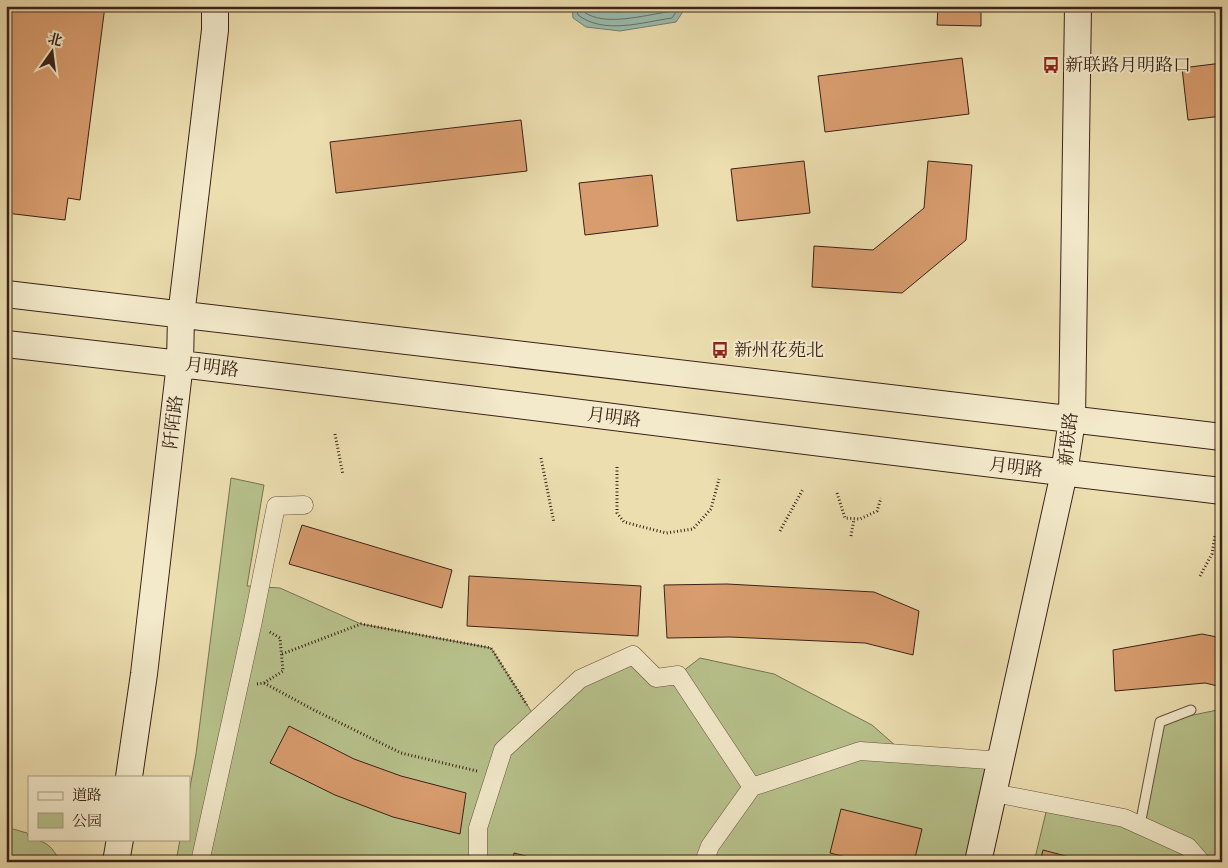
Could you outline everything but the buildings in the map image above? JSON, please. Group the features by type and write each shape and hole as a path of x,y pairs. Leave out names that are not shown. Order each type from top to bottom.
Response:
{"street":[{"name":"阡陌路","path":"129,776 144,674 180,363 181,316 215,30 215,6"},
{"name":"新联路","path":"978,862 1064,473 1072,420 1078,6"},
{"path":"6,294 1222,437"},
{"name":"月明路","path":"6,344 180,363 1222,491"},
{"path":"200,862 253,621 276,506 304,505"},
{"path":"478,862 478,828 503,750 580,679 632,655 656,678 678,675 752,787"},
{"path":"704,862 710,846 752,787 860,750 989,760 1002,756"},
{"path":"994,793 1124,818 1188,847 1201,862"},
{"path":"116,862 120,840"}],"lane":[{"path":"1140,825 1160,722 1191,710"}],"path":[{"path":"335,434 343,475"},
{"path":"542,458 554,523"},
{"path":"617,467 617,513 620,518 624,522 666,532 693,529 711,509 719,479"},
{"path":"780,531 803,489"},
{"path":"837,493 845,518 860,519 878,511 881,498"},
{"path":"851,536 854,519"},
{"path":"1200,576 1212,554 1216,536"},
{"path":"238,688 264,683 283,671 280,638 253,621"},
{"path":"282,654 361,624 491,648 536,720"},
{"path":"264,683 401,753 495,775"}],"green space":[{"path":"231,478 264,485 247,586 280,588 361,624 491,648 536,719 580,679 633,655 656,678 678,675 700,658 774,674 872,725 905,754 989,760 965,862 176,862 180,840 190,840 190,787 196,754"},
{"path":"1222,709 1222,862 1034,862 1048,804 1140,825 1160,722"},
{"path":"6,827 27,833 28,840 36,840 48,845 55,852 59,862 6,862"}],"water":[{"path":"572,6 686,7 676,22 620,31 586,27 573,18"}],"place":[{"name":"新联路月明路口","path":"1051,65"},
{"name":"新州花苑北","path":"720,350"}]}
